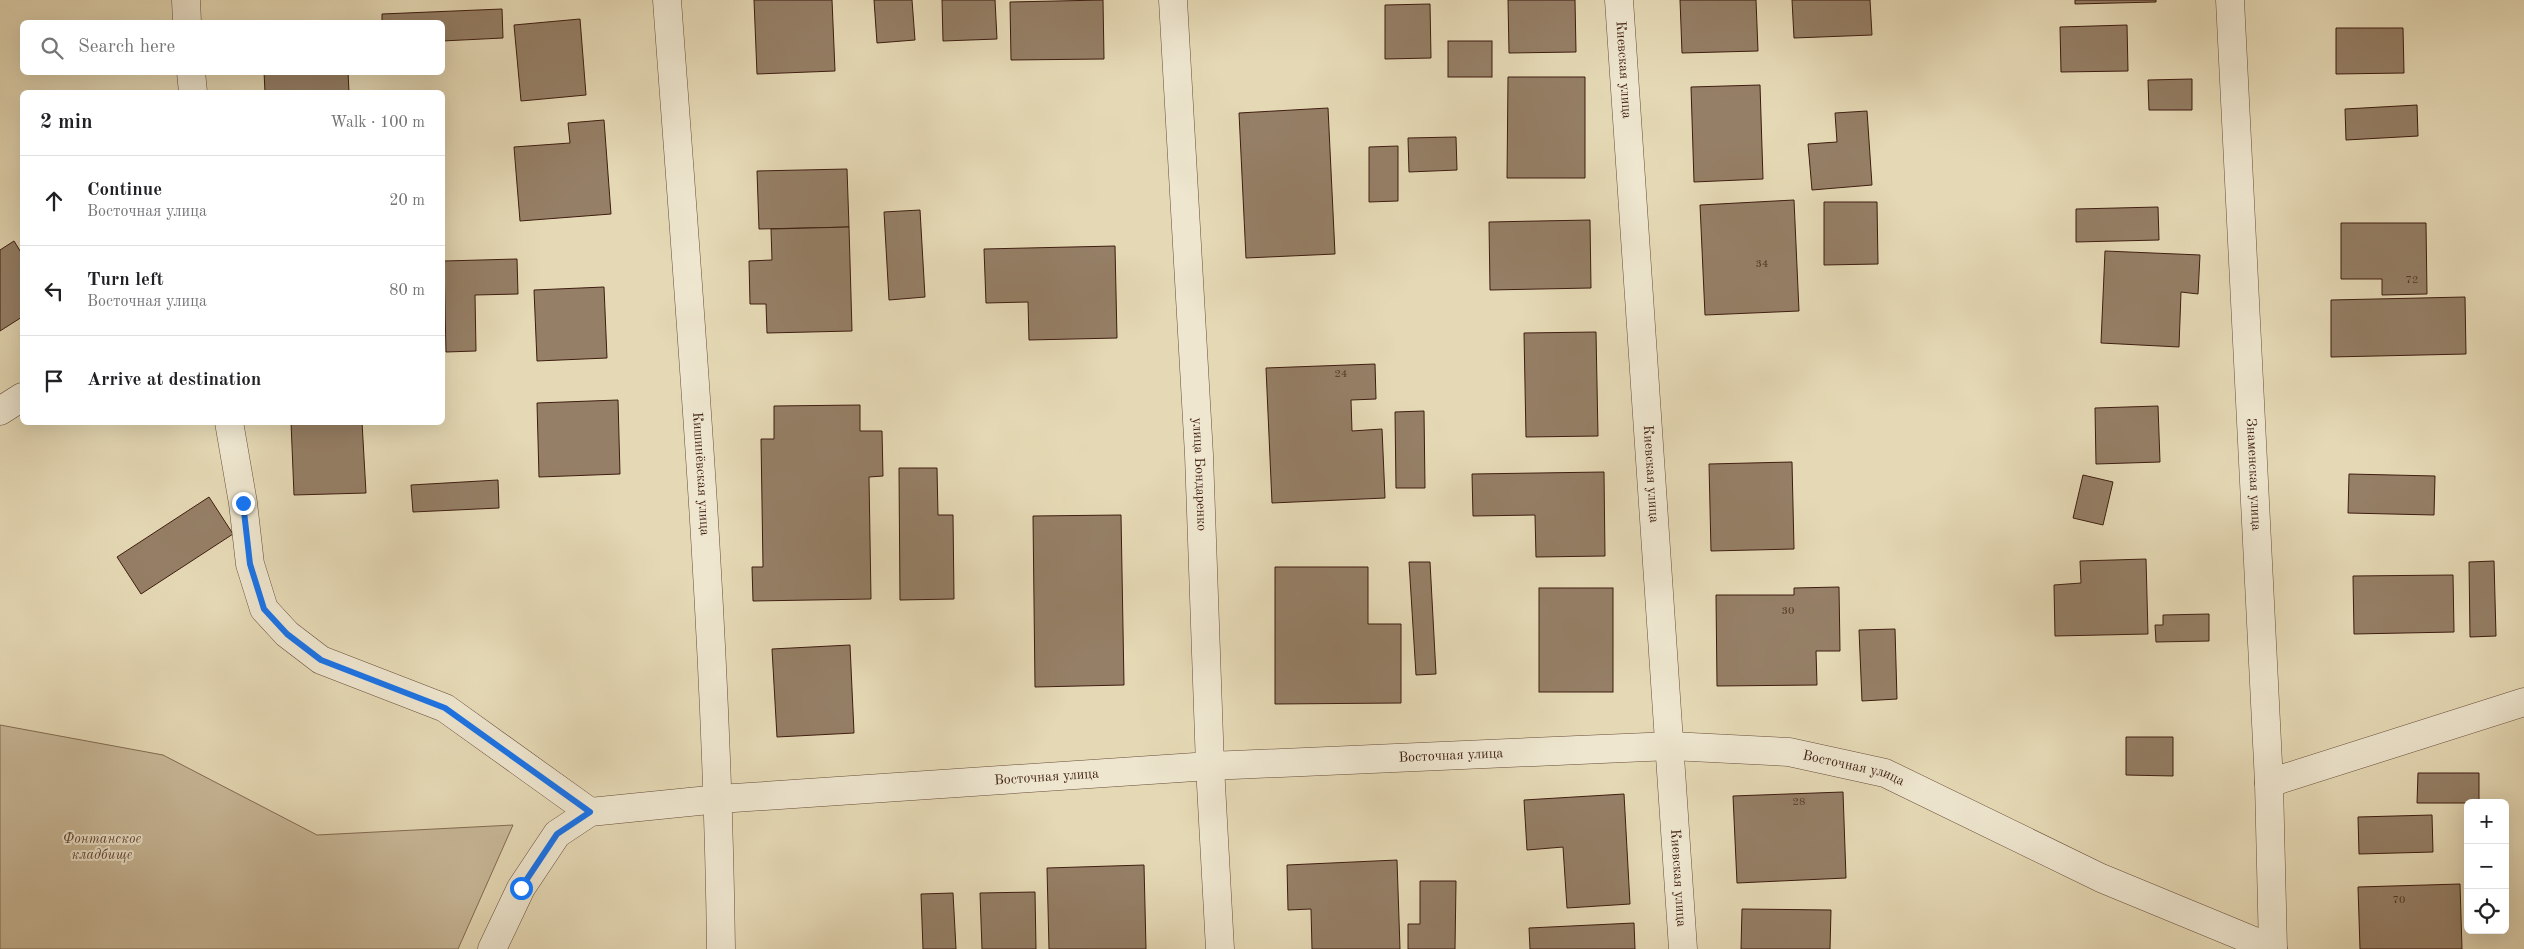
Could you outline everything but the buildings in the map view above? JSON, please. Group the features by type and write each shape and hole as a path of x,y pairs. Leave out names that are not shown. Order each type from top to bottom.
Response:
{"street":[{"path":"186,0 187,20"},
{"name":"Кишинёвская улица","path":"667,0 696,390 719,799 721,949"},
{"name":"улица Бондаренко","path":"1173,0 1199,455 1210,766 1220,949"},
{"name":"Киевская улица","path":"1619,0 1671,746 1683,949"},
{"name":"Знаменская улица","path":"2230,0 2269,783 2273,949"},
{"path":"191,75 192,90"},
{"path":"0,412 20,398"},
{"path":"229,425 250,564 264,609 287,634 321,660 445,708 590,812"},
{"path":"2269,783 2524,702"},
{"name":"Восточная улица","path":"492,949 521,888 557,834 590,812 719,799 1210,766 1671,746 1789,752 1885,773 2101,878 2273,949"}],"green space":[{"name":"Фонтанское кладбище","path":"0,725 163,755 317,835 513,825 458,949 0,949"}],"route":[{"path":"243,503 250,564 264,609 287,634 321,660 445,708 590,812 557,834 521,888"}]}
